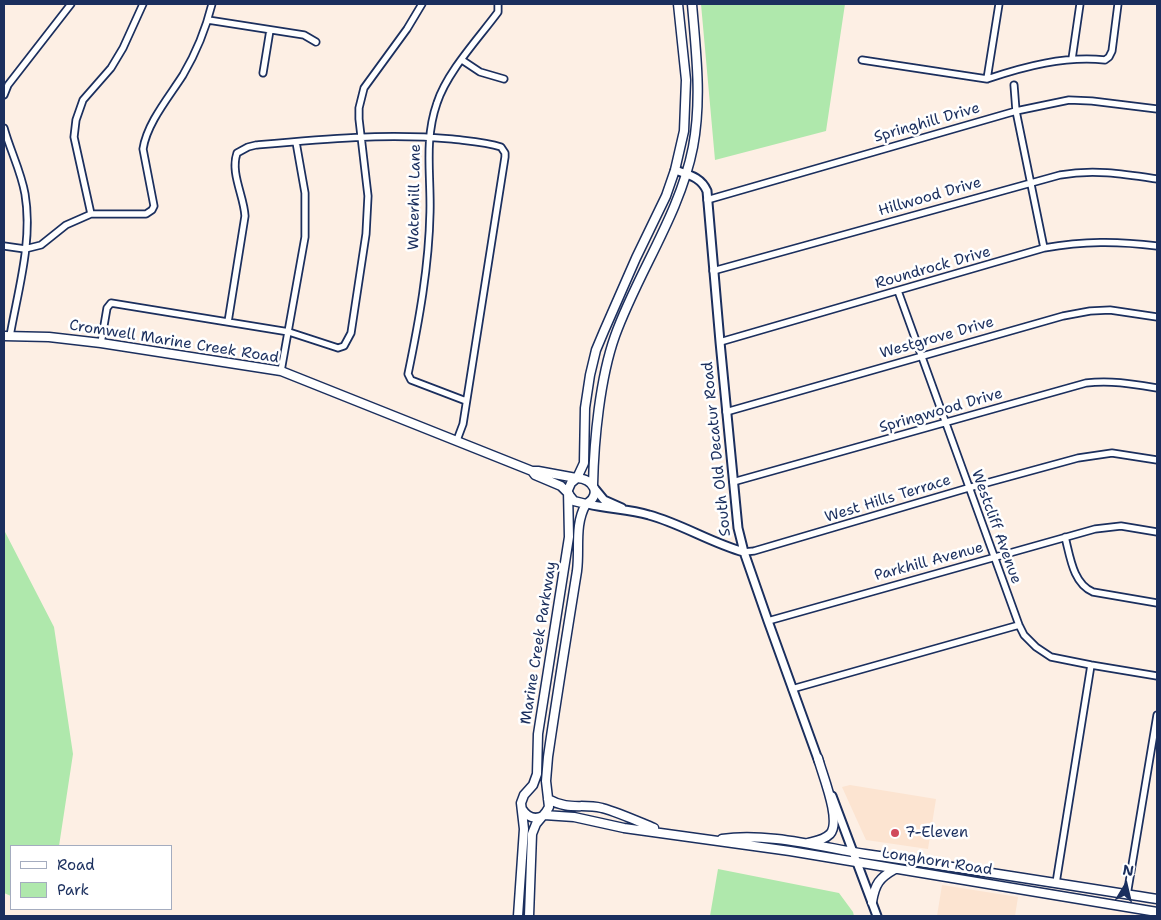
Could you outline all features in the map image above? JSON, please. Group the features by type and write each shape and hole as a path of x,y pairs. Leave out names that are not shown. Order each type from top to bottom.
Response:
{"main road":[{"path":"678,4 686,80 684,131 675,170 666,196 636,258 604,331 593,362 586,392 585,457 577,478 570,485 569,495 578,503 587,504 593,498 594,452 599,415 606,368 615,336 662,231 685,174 693,147 698,102 692,4"},
{"path":"604,331 615,336"},
{"name":"Cromwell Marine Creek Road","path":"7,336 49,337 101,343 281,371 457,440 532,472 561,486 569,495"},
{"name":"Cromwell Marine Creek Road","path":"532,472 538,470 577,478"},
{"path":"577,478 585,479 594,487"},
{"name":"Marine Creek Parkway","path":"527,792 536,780 538,767 538,734 569,537 569,495"},
{"name":"Marine Creek Parkway","path":"547,798 548,757 577,570 578,524 587,504"},
{"path":"805,844 824,839 831,833 835,822 818,758"},
{"path":"518,916 524,830 522,799 527,792 538,791 547,798 549,807 536,824 532,834 529,916"},
{"name":"Longhorn Road","path":"547,798 565,807 587,806 601,808 665,833"},
{"path":"522,809 526,815 531,817 537,818 544,815"},
{"name":"Longhorn Road","path":"544,815 574,817 624,828 713,840 1157,912"},
{"name":"Longhorn Road","path":"713,840 732,837 763,838 1009,875 1157,900"},
{"path":"872,902 874,890 878,882 895,869"},
{"path":"1007,887 1009,875"},
{"path":"1125,906 1127,894"}],"street":[{"path":"4,95 8,85 71,4"},
{"path":"91,214 74,137 76,120 84,100 110,68 122,48 143,4"},
{"path":"4,246 25,249 41,245 66,225 91,214 146,214 152,210 154,206 143,149 144,140 150,126 184,72 208,20 212,4"},
{"path":"101,343 106,308 111,304 288,332 341,348 351,333 366,234 368,196 358,108 364,88 407,29 422,4"},
{"name":"Waterhill Lane","path":"466,401 411,380 408,376 428,246 430,212 429,137 437,102 449,78 498,12 498,4"},
{"path":"987,79 999,4"},
{"path":"1072,59 1080,4"},
{"path":"862,60 987,79 1036,64 1086,58 1105,60 1112,51 1118,4"},
{"path":"208,20 304,35 316,42"},
{"path":"263,73 270,30"},
{"path":"462,60 480,72 504,79"},
{"path":"1014,85 1016,111 1044,248"},
{"name":"Springhill Drive","path":"707,200 1016,111 1069,100 1157,109"},
{"path":"4,128 25,194 27,230 25,249 7,336"},
{"path":"228,322 245,216 235,164 237,154 248,147 256,145 361,136 429,137 498,146 506,153 463,424 457,440"},
{"path":"281,371 305,237 305,193 296,142"},
{"path":"675,170 685,174"},
{"name":"Hillwood Drive","path":"713,271 1060,174 1093,171 1157,178"},
{"name":"South Old Decatur Road","path":"685,174 702,181 707,191 733,482 738,528 744,552 792,689 877,916"},
{"name":"Roundrock Drive","path":"720,342 1044,248 1096,241 1157,246"},
{"name":"Westcliff Avenue","path":"898,291 922,355 944,423 1019,625 1036,648 1051,656 1157,676"},
{"name":"Westgrove Drive","path":"726,412 1063,316 1090,311 1110,310 1157,317"},
{"name":"Springwood Drive","path":"733,482 1086,383 1119,382 1157,388"},
{"name":"West Hills Terrace","path":"744,552 819,533 968,488 1078,458 1112,453 1157,460"},
{"path":"594,487 604,500 620,506 622,509"},
{"path":"587,504 650,515 727,547 744,552"},
{"name":"Parkhill Avenue","path":"768,621 1095,528 1121,526 1157,532"},
{"path":"1065,537 1074,571 1081,585 1086,590 1157,603"},
{"path":"792,689 1019,625"},
{"path":"1056,883 1091,665"},
{"path":"1127,894 1157,715"}],"shaded area":[{"path":"850,785 936,799 928,849 866,840 842,787"},
{"path":"942,885 1018,897 1015,916 937,916"}],"green space":[{"path":"701,4 845,4 826,131 715,160"},
{"path":"4,530 54,627 73,754 59,845 10,845 10,896 4,893"},
{"path":"718,869 839,893 854,916 710,916"}],"place":[{"name":"7-Eleven","path":"895,833"}]}
